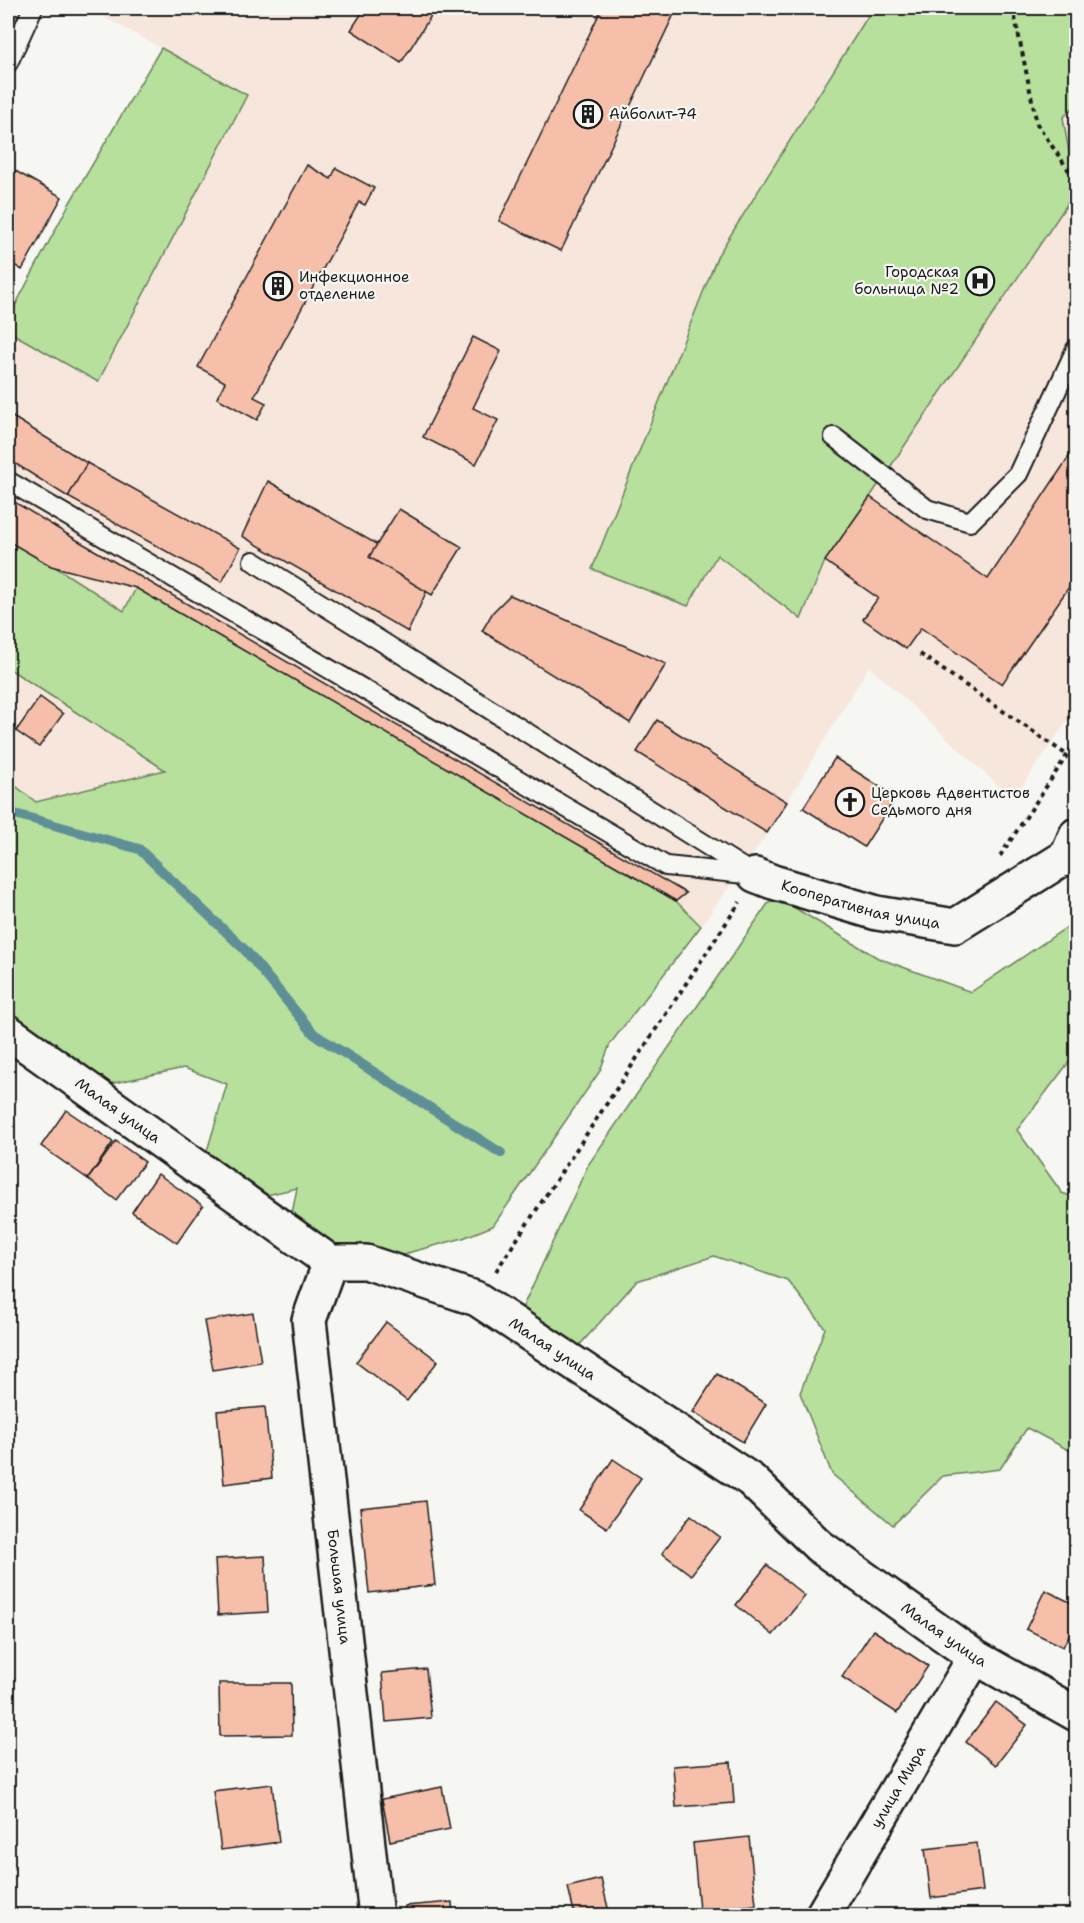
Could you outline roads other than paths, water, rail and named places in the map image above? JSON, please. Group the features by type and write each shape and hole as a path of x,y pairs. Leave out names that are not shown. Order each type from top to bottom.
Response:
{"street":[{"name":"Кооперативная улица","path":"749,887 773,882 877,913 955,926 1067,856 1077,835"},
{"name":"Малая улица","path":"8,1032 330,1262 366,1262 477,1299 751,1480 819,1546 975,1657 1077,1713"},
{"name":"Большая улица","path":"330,1262 309,1320 376,1916"},
{"name":"улица Мира","path":"822,1916 975,1657"}],"lane":[{"path":"8,63 33,8"},
{"path":"834,437 927,509 970,522 1018,474 1077,349"},
{"path":"8,482 666,866 749,887"},
{"path":"253,561 749,887"}],"waterway":[{"path":"8,812 139,849 245,950 314,1034 501,1153"}],"place":[{"name":"Айболит-74","path":"588,114"},
{"name":"Городская больница №2","path":"980,281"},
{"name":"Инфекционное отделение","path":"278,286"},
{"name":"Церковь Адвентистов Седьмого дня","path":"850,802"}]}
